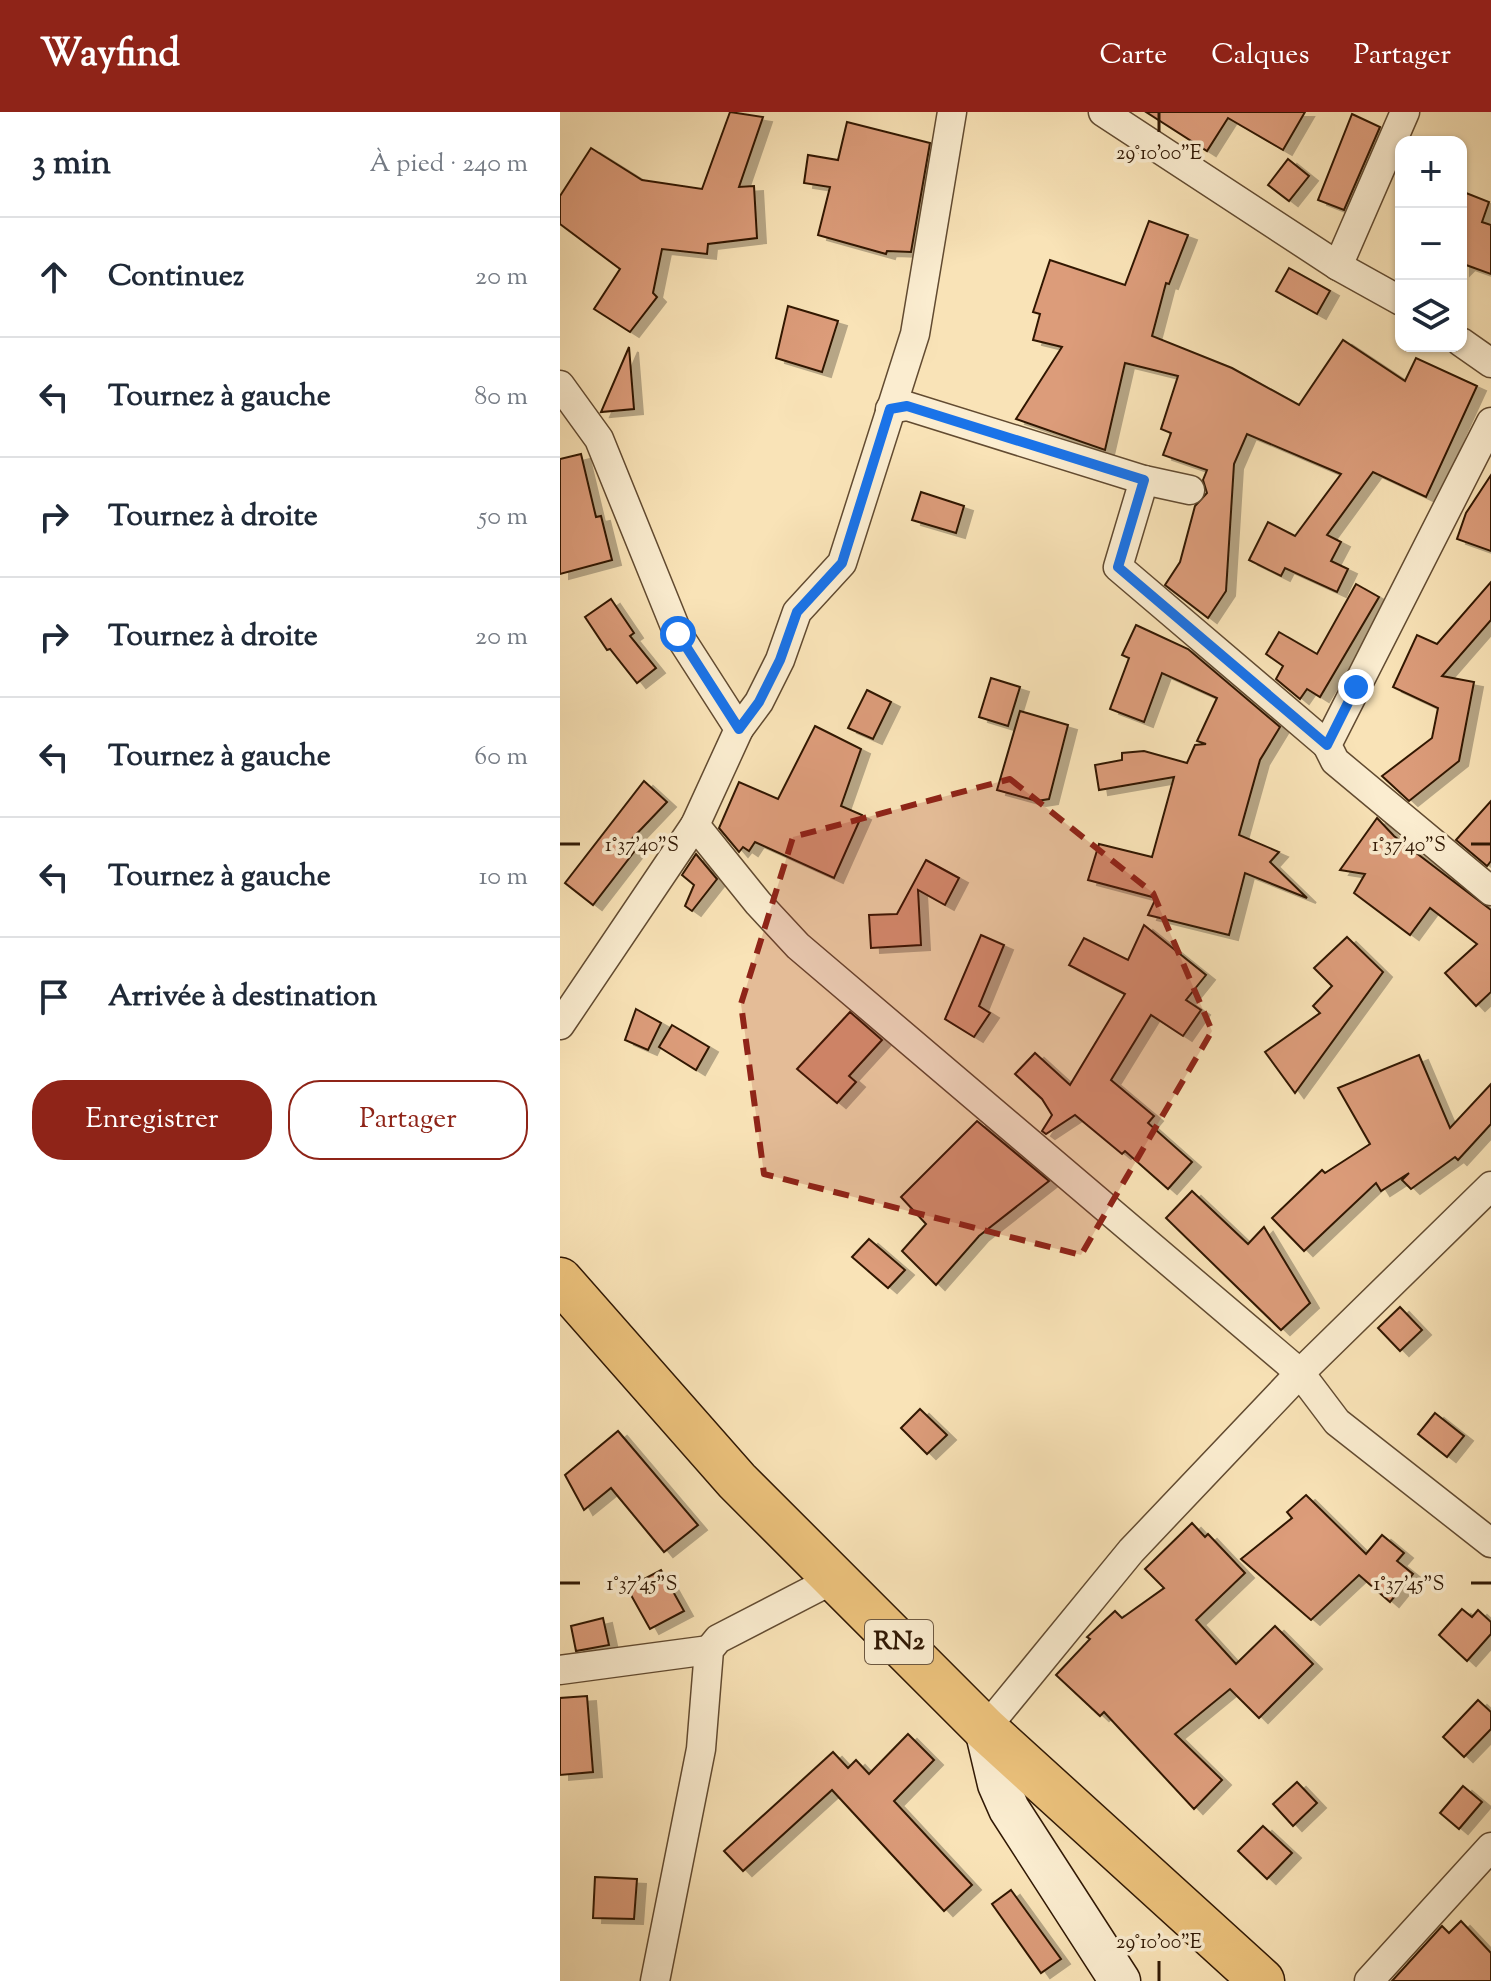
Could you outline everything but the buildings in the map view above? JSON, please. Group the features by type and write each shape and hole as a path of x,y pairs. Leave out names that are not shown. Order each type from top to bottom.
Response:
{"highway":[{"name":"RN2","path":"560,1280 737,1481 985,1729 1262,1981"}],"street":[{"path":"560,1025 695,825 739,729 759,702 780,660 797,612 842,563 915,334 952,112"},
{"path":"1103,112 1338,266 1395,298"},
{"path":"1338,266 1405,112"},
{"path":"1467,346 1491,363"},
{"path":"560,385 599,439 678,634 739,729"},
{"path":"890,409 907,406 1144,480 1190,490"},
{"path":"1327,745 1491,422"},
{"path":"1144,480 1118,567 1327,745 1335,761 1491,891"},
{"path":"695,825 758,903 798,946 1300,1373 1337,1422 1491,1543"},
{"path":"1120,1981 1009,1809 998,1784 985,1729 1131,1551 1300,1373 1491,1186"},
{"path":"655,1981 701,1749 709,1650 718,1639 836,1578"},
{"path":"560,1670 709,1650"},
{"path":"1369,1981 1491,1847"}],"highlighted area":[{"path":"1010,779 1153,893 1212,1031 1081,1255 891,1209 764,1174 741,1004 793,837"}],"route":[{"path":"678,634 739,729 759,702 780,660 797,612 842,563 890,409 907,406 1144,480 1118,567 1327,745 1356,687"}]}
